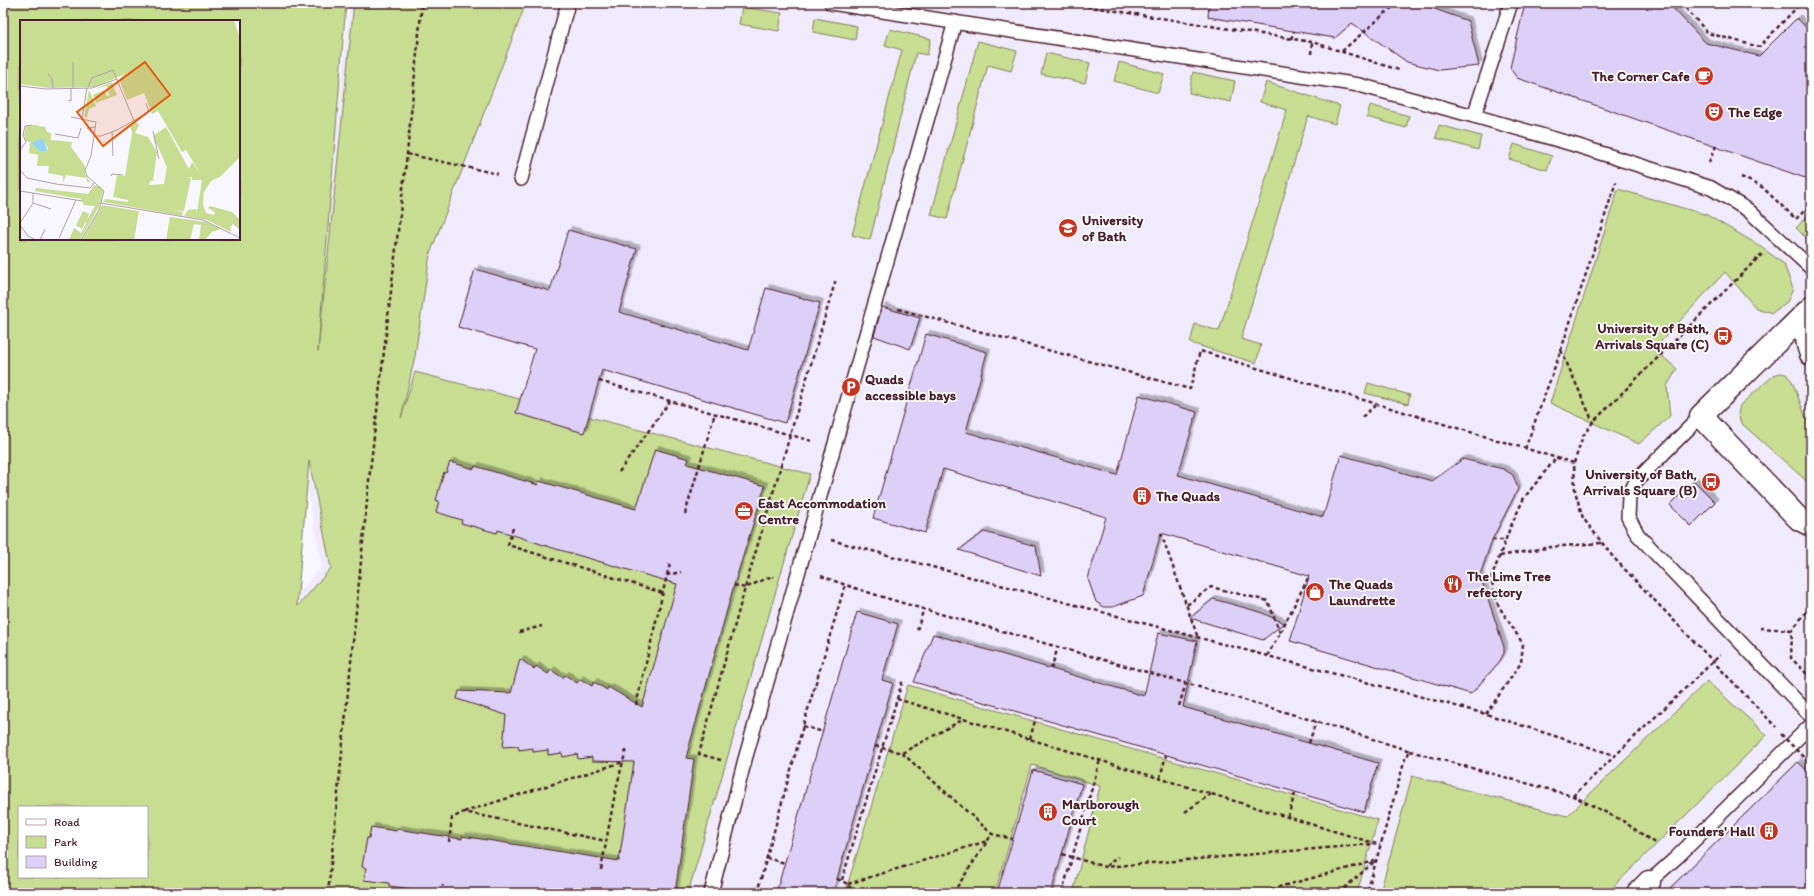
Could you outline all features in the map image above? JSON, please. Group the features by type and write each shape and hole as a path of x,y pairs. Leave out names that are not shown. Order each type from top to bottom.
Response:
{"street":[{"path":"1811,308 1701,416 1799,519 1811,526"},
{"path":"1811,312 1806,324 1807,344 1811,354"}],"lane":[{"path":"521,179 568,3"},
{"path":"831,3 1358,85 1474,116 1710,188 1729,197 1748,210 1811,268"},
{"path":"1474,116 1511,3"},
{"path":"711,893 744,763 955,22"},
{"path":"1701,416 1636,481 1629,496 1628,517 1638,535 1811,716"},
{"path":"1643,887 1677,857 1811,726"}],"path":[{"path":"335,893 328,892 370,471 407,154 422,3"},
{"path":"1066,3 1312,42"},
{"path":"1342,52 1397,3"},
{"path":"1681,3 1708,33 1759,47 1800,3"},
{"path":"1291,39 1294,31"},
{"path":"1708,163 1716,146"},
{"path":"407,154 521,179"},
{"path":"1525,449 1561,350 1624,161"},
{"path":"708,756 699,754 745,588 836,279"},
{"path":"875,302 1190,389 1200,350 1574,463"},
{"path":"1561,350 1593,422"},
{"path":"599,381 834,447"},
{"path":"619,472 670,401"},
{"path":"1362,417 1377,404"},
{"path":"685,514 715,413"},
{"path":"1486,714 1521,663 1523,644 1498,605 1491,579 1524,498 1556,458"},
{"path":"514,528 508,545 663,593"},
{"path":"1161,533 1198,638"},
{"path":"809,534 1486,714 1614,755"},
{"path":"1492,540 1506,540"},
{"path":"1500,556 1551,547 1601,543"},
{"path":"636,705 670,564"},
{"path":"799,569 845,585 1316,721 1410,751 1573,796 1623,821 1677,857"},
{"path":"667,575 681,572"},
{"path":"734,585 745,588 772,576 796,582"},
{"path":"1267,656 1280,634 1309,576"},
{"path":"757,893 803,726 845,585"},
{"path":"1187,605 1211,587 1268,601 1280,634"},
{"path":"1811,606 1792,630 1791,658 1811,678"},
{"path":"917,630 924,608"},
{"path":"519,632 542,626"},
{"path":"1573,796 1614,755 1749,628 1792,630"},
{"path":"1051,669 1058,647"},
{"path":"842,880 903,679"},
{"path":"1179,706 1186,683"},
{"path":"897,699 1380,845"},
{"path":"1756,706 1810,764"},
{"path":"1030,739 1036,718"},
{"path":"902,753 964,719"},
{"path":"1309,743 1316,721"},
{"path":"803,726 822,732"},
{"path":"875,746 902,753 992,834 1013,839"},
{"path":"601,870 615,793 626,750"},
{"path":"1367,893 1405,759 1410,751"},
{"path":"1160,778 1166,755"},
{"path":"1062,893 1100,760"},
{"path":"449,842 452,818 464,812 623,762"},
{"path":"1288,817 1295,792"},
{"path":"1185,812 1211,794"},
{"path":"464,812 606,841"},
{"path":"953,893 992,834"},
{"path":"848,884 987,841"},
{"path":"1062,854 1105,866 1376,844"},
{"path":"1105,866 1118,857"},
{"path":"766,858 784,863"},
{"path":"1264,891 1375,861"},
{"path":"1339,893 1375,861"},
{"path":"837,879 848,884 853,893"},
{"path":"441,893 443,885"}],"shaded area":[{"name":"University of Bath","path":"350,3 1811,3 1811,893 254,893 264,630 322,567 301,452"}],"green space":[{"path":"3,3 346,3 318,351 354,3 526,3 430,254 415,356 401,418 415,372 810,474 688,893 3,893","holes":["309,461 331,568 298,606 297,605"]},
{"path":"742,7 782,13 779,31 739,24"},
{"path":"815,18 857,26 855,40 813,32"},
{"path":"890,29 931,39 927,55 916,53 870,240 852,235 902,50 885,45"},
{"path":"978,41 1017,51 1011,71 988,65 947,219 931,215"},
{"path":"1046,53 1090,63 1085,83 1041,74"},
{"path":"1119,62 1164,74 1158,93 1114,81"},
{"path":"1193,72 1235,81 1231,102 1189,93"},
{"path":"1266,82 1340,106 1335,124 1308,116 1241,339 1261,345 1256,363 1190,343 1195,324 1219,331 1287,110 1260,102"},
{"path":"1370,105 1409,116 1406,128 1367,117"},
{"path":"1439,125 1481,136 1478,150 1436,138"},
{"path":"1514,144 1552,156 1547,170 1509,159"},
{"path":"1618,189 1707,215 1757,244 1784,264 1793,289 1787,302 1772,313 1756,308 1725,272 1654,349 1677,369 1667,386 1670,416 1639,444 1550,403"},
{"path":"1811,212 1811,243 1796,228"},
{"path":"1780,373 1786,374 1792,381 1811,431 1811,485 1741,423 1738,414 1740,405 1774,375"},
{"path":"1368,383 1410,395 1408,404 1365,393"},
{"path":"1707,681 1767,735 1607,893 1380,893 1412,776 1567,816"},
{"path":"908,685 1378,820 1357,893 1073,893 1100,786 1032,765 995,893 845,893"}],"building":[{"path":"1209,3 1418,3 1468,21 1479,66 1439,70 1407,62 1352,23 1335,38 1208,17"},
{"name":"The Edge","path":"1525,3 1668,3 1706,43 1759,56 1797,18 1811,33 1811,180 1517,78 1510,68"},
{"path":"568,230 637,249 619,312 748,350 766,288 820,303 785,423 602,370 584,433 516,413 535,349 458,327 475,269 550,291"},
{"path":"882,307 920,318 910,349 874,336"},
{"name":"The Quads","path":"926,334 987,352 966,432 1117,475 1139,395 1197,412 1178,475 1323,517 1341,455 1432,481 1463,459 1503,469 1513,475 1518,489 1492,540 1480,575 1504,647 1504,653 1500,661 1471,694 1290,641 1309,576 1161,533 1143,596 1113,607 1104,607 1096,602 1088,579 1106,517 943,469 925,533 873,518"},
{"path":"655,449 689,459 687,464 765,486 734,585 686,758 694,759 675,893 439,893 389,886 389,883 364,880 366,868 362,867 367,838 369,838 371,827 396,831 397,829 462,839 462,836 619,861 634,762 592,761 592,757 578,759 577,754 563,757 562,753 548,755 548,750 533,752 533,748 519,750 518,746 503,747 506,715 457,699 459,691 511,693 520,659 534,669 536,666 548,674 551,670 563,678 565,675 577,683 580,679 592,686 594,682 607,690 608,687 642,707 677,584 553,548 498,530 497,533 461,523 462,520 436,512 439,501 436,500 444,472 446,473 450,462 474,469 475,466 538,485 539,481 636,509"},
{"path":"1694,481 1715,502 1691,526 1670,505"},
{"path":"984,532 1036,546 1041,576 959,550"},
{"path":"1213,599 1260,612 1284,623 1263,640 1190,618"},
{"path":"857,612 898,624 882,680 893,683 833,893 776,893"},
{"path":"1158,633 1197,641 1183,707 1378,763 1364,812 914,682 933,634 1144,696"},
{"name":"Founders' Hall","path":"1798,762 1811,774 1811,893 1665,893"},
{"name":"Marlborough Court","path":"1033,770 1082,784 1051,893 997,893"}],"place":[{"name":"The Corner Cafe","path":"1704,76"},
{"name":"The Edge","path":"1714,112"},
{"name":"University of Bath","path":"1068,228"},
{"name":"University of Bath, Arrivals Square (C)","path":"1723,336"},
{"name":"Quads accessible bays","path":"851,387"},
{"name":"University of Bath, Arrivals Square (B)","path":"1711,482"},
{"name":"The Quads","path":"1142,496"},
{"name":"East Accommodation Centre","path":"744,511"},
{"name":"The Lime Tree refectory","path":"1453,584"},
{"name":"The Quads Laundrette","path":"1315,592"},
{"name":"Marlborough Court","path":"1048,812"},
{"name":"Founders' Hall","path":"1769,831"}]}
